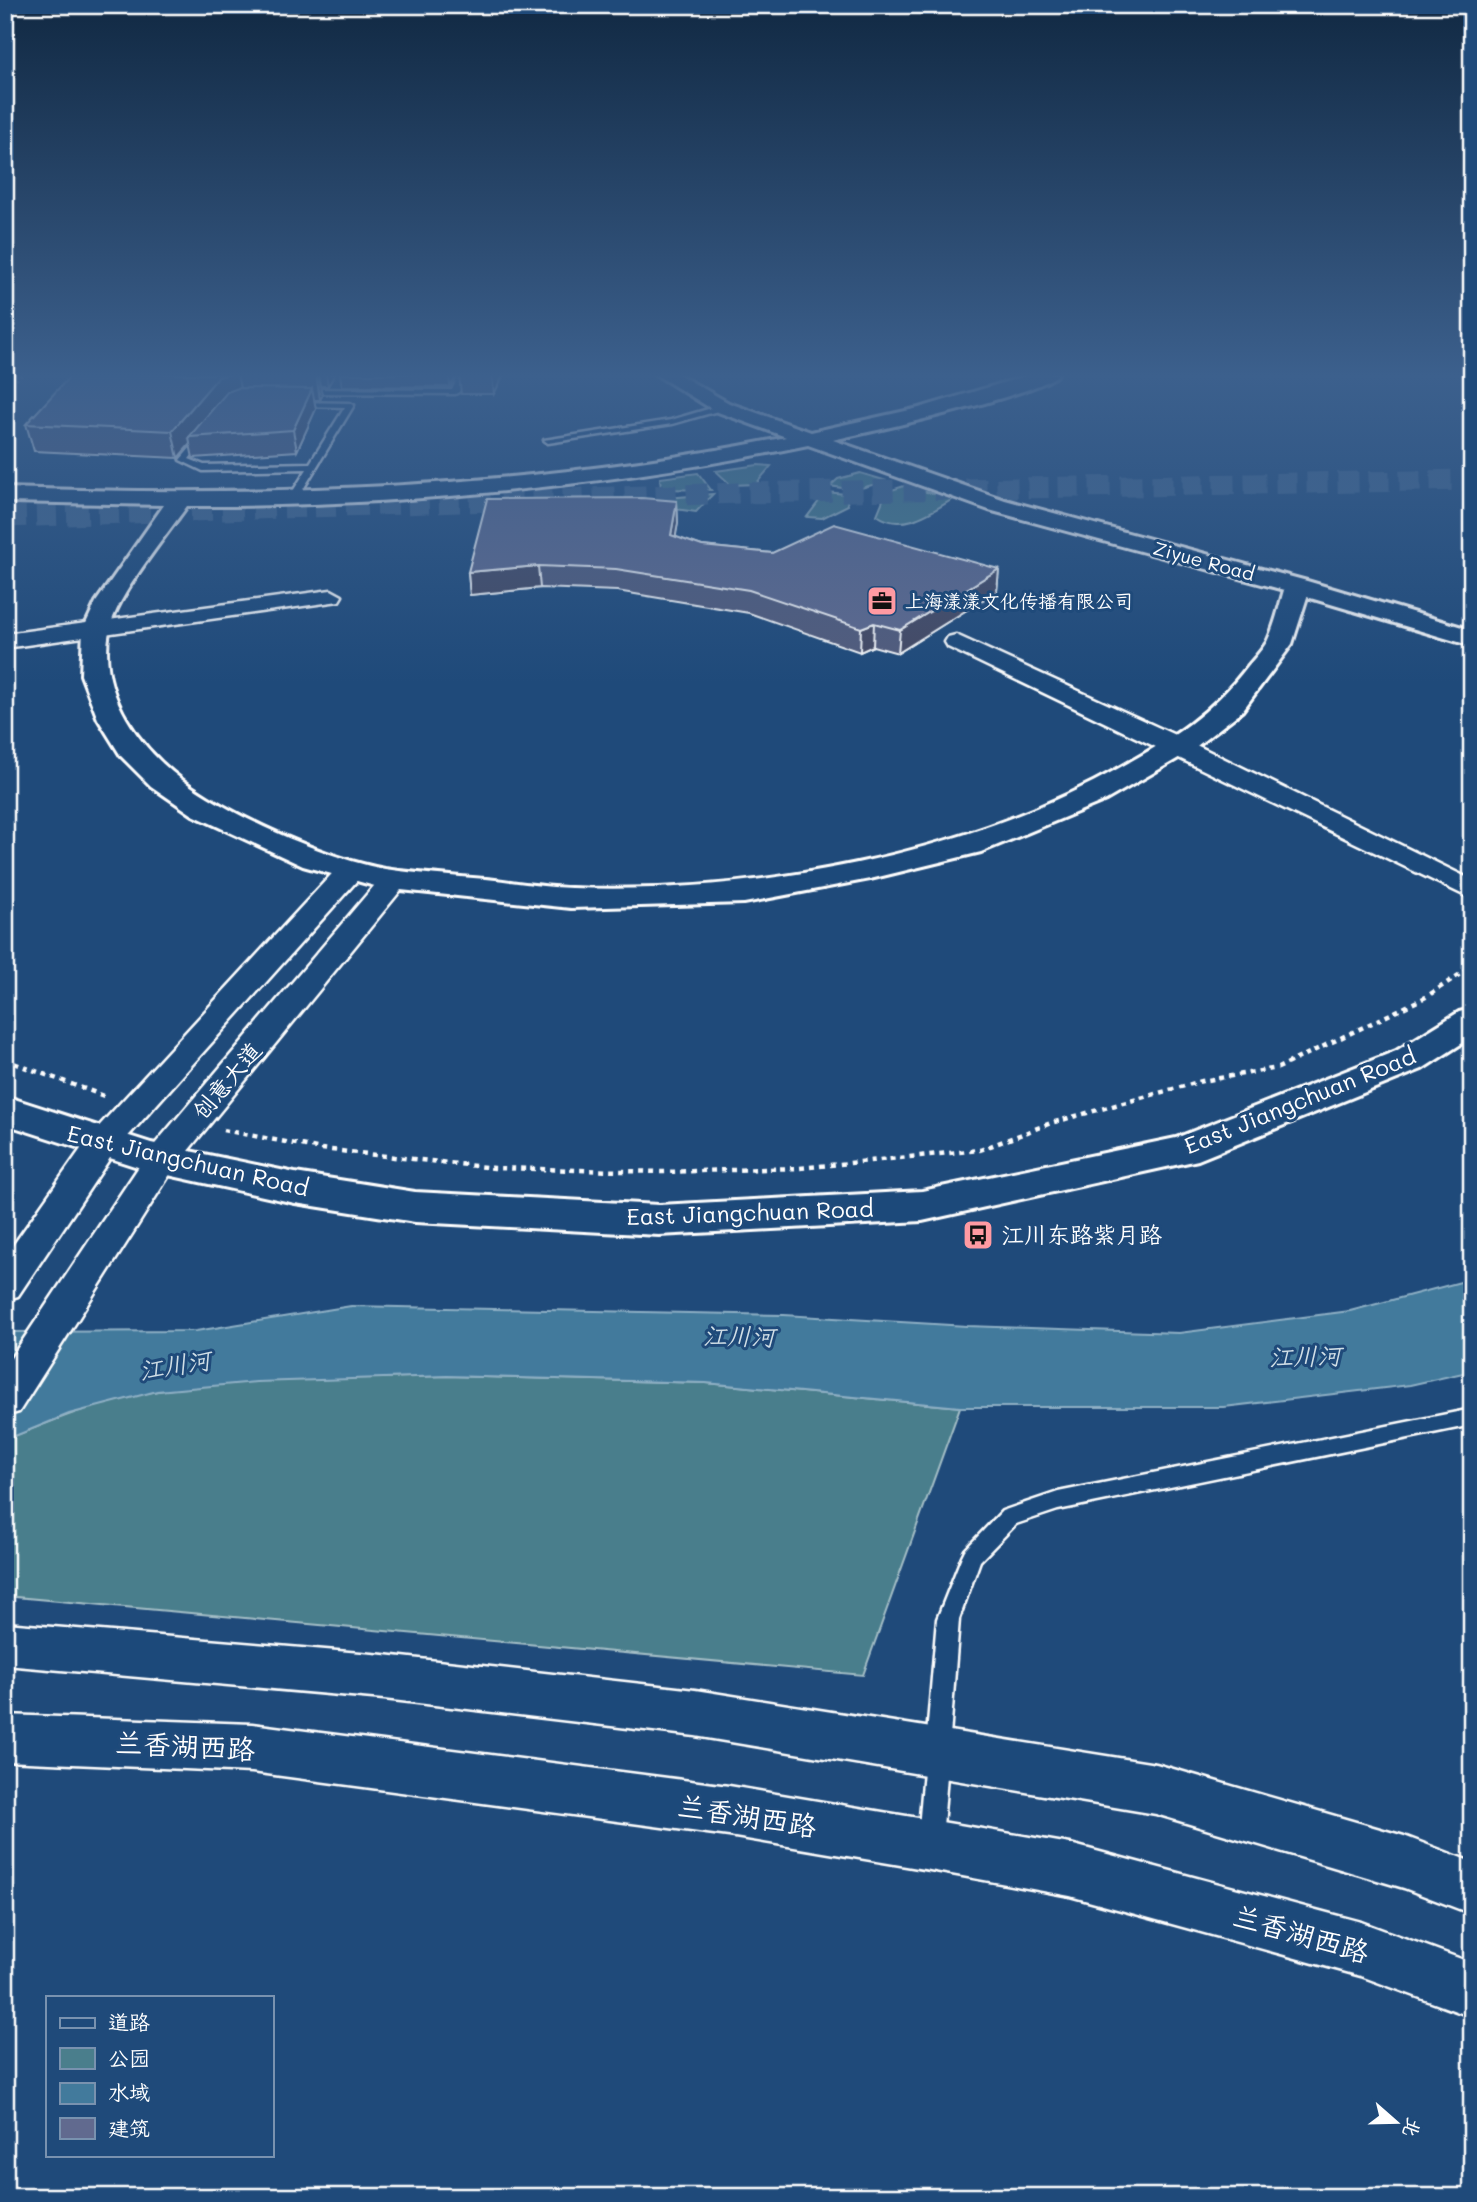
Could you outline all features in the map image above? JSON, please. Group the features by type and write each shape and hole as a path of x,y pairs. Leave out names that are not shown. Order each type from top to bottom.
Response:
{"street":[{"path":"5,495 293,499 490,486 567,477"},
{"name":"Ziyue Road","path":"917,477 998,505 1298,586 1472,638"},
{"path":"180,499 108,602 96,630 94,675 113,719 131,750 162,780 204,808 250,832 314,859 395,879 571,898 744,893 870,869 970,845 1096,794 1179,746 1231,705 1279,644 1298,586"},
{"path":"5,641 331,596"},
{"path":"956,642 1179,746 1472,891"},
{"path":"5,1286 102,1144 351,870"},
{"name":"创意大道","path":"5,1400 162,1159 395,879"},
{"name":"East Jiangchuan Road","path":"5,1109 102,1144 162,1159 295,1188 415,1207 659,1220 922,1206 1184,1150 1409,1060 1472,1020"},
{"path":"5,1644 384,1677 695,1713 1156,1788 1404,1862 1472,1888"},
{"name":"兰香湖西路","path":"5,1738 252,1748 729,1811 930,1845 1083,1873 1361,1949 1472,1990"}],"lane":[{"path":"293,499 306,477"},
{"path":"930,1845 948,1619 972,1556 1009,1517 1058,1501 1472,1417"}],"path":[{"path":"191,1124 322,1149 494,1168 663,1172 800,1168 980,1150 1051,1123 1202,1081 1278,1068 1426,997 1472,965"},
{"path":"5,1060 65,1084 136,1107"}],"green space":[{"path":"701,477 711,490 661,489 660,478"},
{"path":"722,477 762,477 756,484 731,485"},
{"path":"873,477 887,481 854,490 830,486 838,479"},
{"path":"904,486 953,499 906,522 886,520 877,515 883,500 876,495"},
{"path":"826,492 845,494 848,505 822,518 807,517"},
{"path":"713,494 696,512 669,508 668,498"},
{"path":"447,1376 706,1383 960,1407 863,1675 5,1596 5,1440 99,1405 158,1391 266,1381"}],"water":[{"name":"江川河","path":"1472,1279 1472,1371 1410,1385 1224,1407 960,1407 706,1383 447,1376 256,1382 157,1391 69,1414 5,1440 5,1332 196,1331 351,1306 784,1315 967,1326 1179,1333 1350,1311"}],"building":[{"path":"642,498 677,501 671,535 702,546 772,553 834,524 999,569 900,630 874,623 861,628 749,590 616,569 538,566 468,572 487,499"}],"tunnel":[{"path":"5,517 738,493 1472,480"}],"place":[{"name":"上海漾漾文化传播有限公司","path":"882,601"},
{"name":"江川东路紫月路","path":"978,1235"}]}
